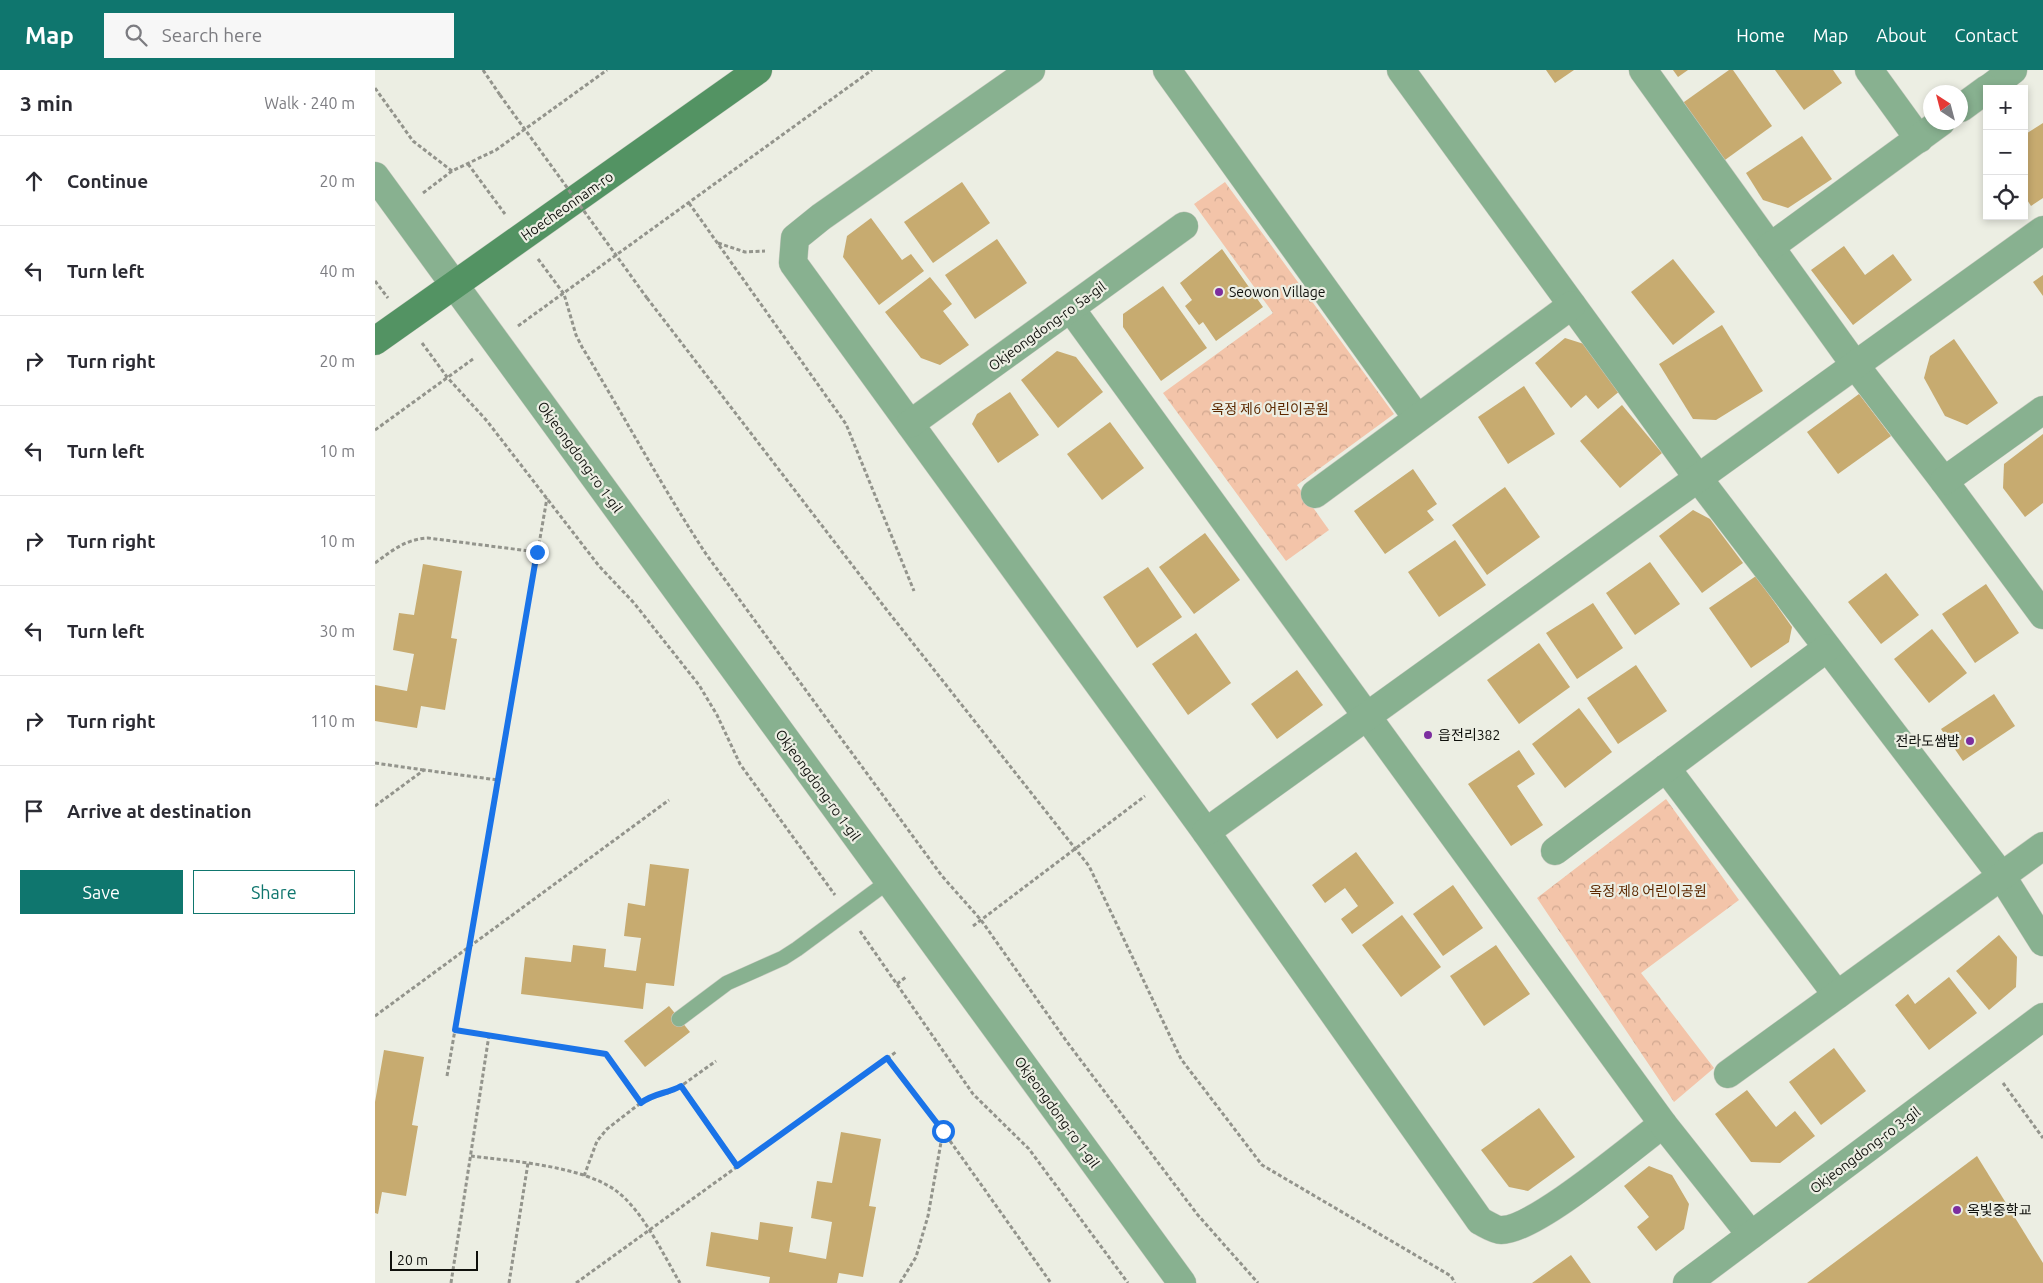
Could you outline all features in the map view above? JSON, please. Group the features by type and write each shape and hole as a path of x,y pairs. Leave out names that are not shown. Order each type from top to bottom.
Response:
{"main road":[{"name":"Hoecheonnam-ro","path":"375,341 758,70"}],"street":[{"path":"1031,70 821,217 795,238 793,263 1168,779 1481,1221 1500,1230 1519,1227 1547,1212 1663,1124"},
{"path":"1167,70 1417,418"},
{"path":"1401,70 1698,478 2001,875 2043,942"},
{"path":"1643,70 1855,365 2043,615"},
{"path":"1869,70 1919,139"},
{"path":"1992,85 2013,70"},
{"path":"1968,103 1983,92"},
{"path":"1770,247 1931,130"},
{"name":"Okjeongdong-ro 1-gil","path":"375,176 1182,1283"},
{"name":"Okjeongdong-ro 5a-gil","path":"910,424 1071,310 1184,226"},
{"path":"1206,832 2043,230"},
{"path":"1315,494 1572,305"},
{"path":"1071,310 1663,1124 1751,1235"},
{"path":"1944,481 2043,410"},
{"path":"1555,851 1827,648"},
{"path":"1666,768 1837,995"},
{"path":"1728,1074 2043,846"},
{"name":"Okjeongdong-ro 3-gil","path":"1687,1283 2043,1017"}],"lane":[{"path":"679,1019 727,983 783,958 889,882"}],"path":[{"path":"483,70 647,298 886,609 1089,866 1181,1059 1262,1164 1451,1276 1455,1283"},
{"path":"375,88 413,141 452,172 495,150 607,70"},
{"path":"872,70 564,294 576,335 650,460 675,507 706,554 942,876 981,920 1067,1042 1155,1160 1197,1214 1258,1283"},
{"path":"689,203 846,424 914,591"},
{"path":"717,243 745,252 772,251 795,243"},
{"path":"375,430 447,377 487,421 599,566 634,603 699,686 717,715 740,764 847,912 973,1094 1029,1149 1128,1283"},
{"path":"447,1076 547,497"},
{"path":"375,563 403,542 415,538 537,552"},
{"path":"375,763 498,780"},
{"path":"375,806 425,770"},
{"path":"973,926 1168,779"},
{"path":"375,1016 669,800"},
{"path":"897,984 906,977"},
{"path":"455,1030 606,1054 641,1103"},
{"path":"451,1283 489,1035"},
{"path":"576,1283 896,1052"},
{"path":"887,1058 943,1131 1051,1283"},
{"path":"584,1176 597,1141 607,1129 647,1098 668,1093 681,1086 716,1060"},
{"path":"1986,1060 2043,1138"},
{"path":"681,1086 737,1166"},
{"path":"900,1283 916,1257 928,1216 943,1131"},
{"path":"471,1156 528,1163 584,1176 615,1190 638,1214 680,1283"},
{"path":"509,1283 528,1163"}],"green space":[{"name":"옥정 제6 어린이공원","path":"1225,182 1394,414 1297,485 1329,530 1286,561 1163,393 1273,313 1194,204"},
{"name":"옥정 제8 어린이공원","path":"1666,799 1739,900 1641,973 1714,1068 1674,1102 1537,898"}],"building":[{"path":"1546,70 1574,70 1555,83"},
{"path":"1673,70 1688,70 1678,77"},
{"path":"1729,70 1733,70 1772,126 1718,165 1677,107"},
{"path":"1775,70 1833,70 1842,83 1804,110"},
{"path":"2043,123 2043,198 2031,206 2028,201 2028,132"},
{"path":"1802,136 1832,179 1788,208 1763,200 1746,173"},
{"path":"962,182 990,223 933,263 904,222"},
{"path":"871,218 902,260 911,254 924,271 879,305 843,257 847,236"},
{"path":"997,239 1027,283 975,319 945,275"},
{"path":"1844,246 1865,275 1893,254 1912,280 1853,325 1811,270"},
{"name":"Seowon Village","path":"1222,249 1263,307 1216,341 1203,322 1199,325 1185,306 1192,300 1180,283"},
{"path":"1673,259 1715,312 1673,345 1631,292"},
{"path":"2043,275 2043,296 2033,282"},
{"path":"930,277 952,304 943,311 969,345 940,365 921,358 885,312"},
{"path":"1163,286 1207,348 1161,381 1123,327 1123,314"},
{"path":"1722,325 1763,391 1716,420 1693,419 1659,364"},
{"path":"1565,338 1584,344 1621,390 1598,409 1586,395 1571,408 1535,363"},
{"path":"1954,339 1998,403 1967,425 1945,416 1924,378 1930,356"},
{"path":"1057,351 1076,357 1103,392 1058,428 1021,380"},
{"path":"1524,386 1555,434 1508,464 1478,417"},
{"path":"1010,392 1039,435 998,463 972,424 977,414"},
{"path":"1859,394 1891,436 1838,474 1807,432"},
{"path":"1622,405 1662,453 1620,488 1580,441"},
{"path":"1110,422 1144,468 1102,500 1067,454"},
{"path":"2043,434 2043,503 2025,517 2003,488 2004,464"},
{"path":"1413,469 1437,504 1427,511 1434,520 1385,554 1354,511"},
{"path":"1505,487 1540,537 1487,575 1452,525"},
{"path":"1693,510 1710,519 1743,563 1702,593 1659,536"},
{"path":"1205,533 1240,580 1194,614 1159,567"},
{"path":"1455,540 1486,585 1439,617 1408,572"},
{"path":"1650,562 1680,604 1635,635 1606,593"},
{"path":"423,564 462,571 451,638 457,639 445,710 421,706 417,728 375,721 375,685 407,691 414,654 393,650 399,613 414,615"},
{"path":"1148,567 1182,617 1137,648 1103,597"},
{"path":"1886,573 1919,615 1881,644 1848,602"},
{"path":"1756,576 1792,627 1789,642 1751,668 1709,608"},
{"path":"1986,584 2019,633 1975,663 1942,614"},
{"path":"1593,603 1623,648 1577,679 1546,633"},
{"path":"1932,629 1967,673 1929,703 1894,659"},
{"path":"1196,633 1231,683 1188,715 1152,664"},
{"path":"1539,643 1570,687 1519,724 1487,680"},
{"path":"1636,665 1667,711 1618,744 1587,698"},
{"path":"1297,670 1323,705 1277,739 1251,704"},
{"path":"1994,694 2015,726 1963,761 1941,729"},
{"path":"1579,708 1612,752 1565,788 1532,744"},
{"path":"1519,750 1535,774 1517,786 1543,825 1511,846 1468,784"},
{"path":"1356,852 1394,903 1352,934 1341,919 1358,906 1345,888 1325,903 1312,885"},
{"path":"650,864 689,869 674,986 646,983 643,1009 521,994 525,957 571,962 573,945 606,949 604,967 636,971 641,938 624,936 628,903 645,906"},
{"path":"1453,885 1483,928 1443,956 1413,914"},
{"path":"1402,915 1441,967 1401,997 1362,945"},
{"path":"1999,935 2017,957 2016,987 1989,1010 1956,971"},
{"path":"1496,945 1530,994 1484,1026 1450,976"},
{"path":"1949,977 1977,1013 1929,1050 1895,1005 1908,994 1915,1004"},
{"path":"669,1006 690,1032 645,1067 624,1041"},
{"path":"1834,1048 1866,1091 1821,1125 1789,1082"},
{"path":"384,1050 424,1057 412,1125 418,1126 406,1196 382,1192 378,1214 375,1213 375,1102"},
{"path":"1747,1090 1776,1127 1795,1111 1815,1136 1780,1163 1751,1162 1715,1114"},
{"path":"1539,1108 1575,1157 1528,1191 1509,1187 1481,1150"},
{"path":"841,1132 881,1139 869,1206 876,1207 863,1277 839,1273 837,1283 769,1283 770,1277 706,1266 711,1232 758,1240 760,1222 793,1227 789,1252 826,1259 832,1222 811,1218 817,1181 832,1183"},
{"name":"옥빛중학교","path":"1977,1156 2043,1263 2043,1283 1807,1283"},
{"path":"1649,1166 1672,1175 1689,1204 1684,1229 1656,1251 1637,1227 1649,1217 1624,1186"},
{"path":"1571,1255 1591,1283 1532,1283"}],"place":[{"name":"Seowon Village","path":"1219,292"},
{"name":"읍전리382","path":"1428,735"},
{"name":"전라도쌈밥","path":"1970,741"},
{"name":"옥빛중학교","path":"1957,1210"}],"route":[{"path":"537,552 455,1030 606,1054 641,1103 647,1098 657,1094 668,1093 681,1086 737,1166 887,1058 943,1131"}]}
